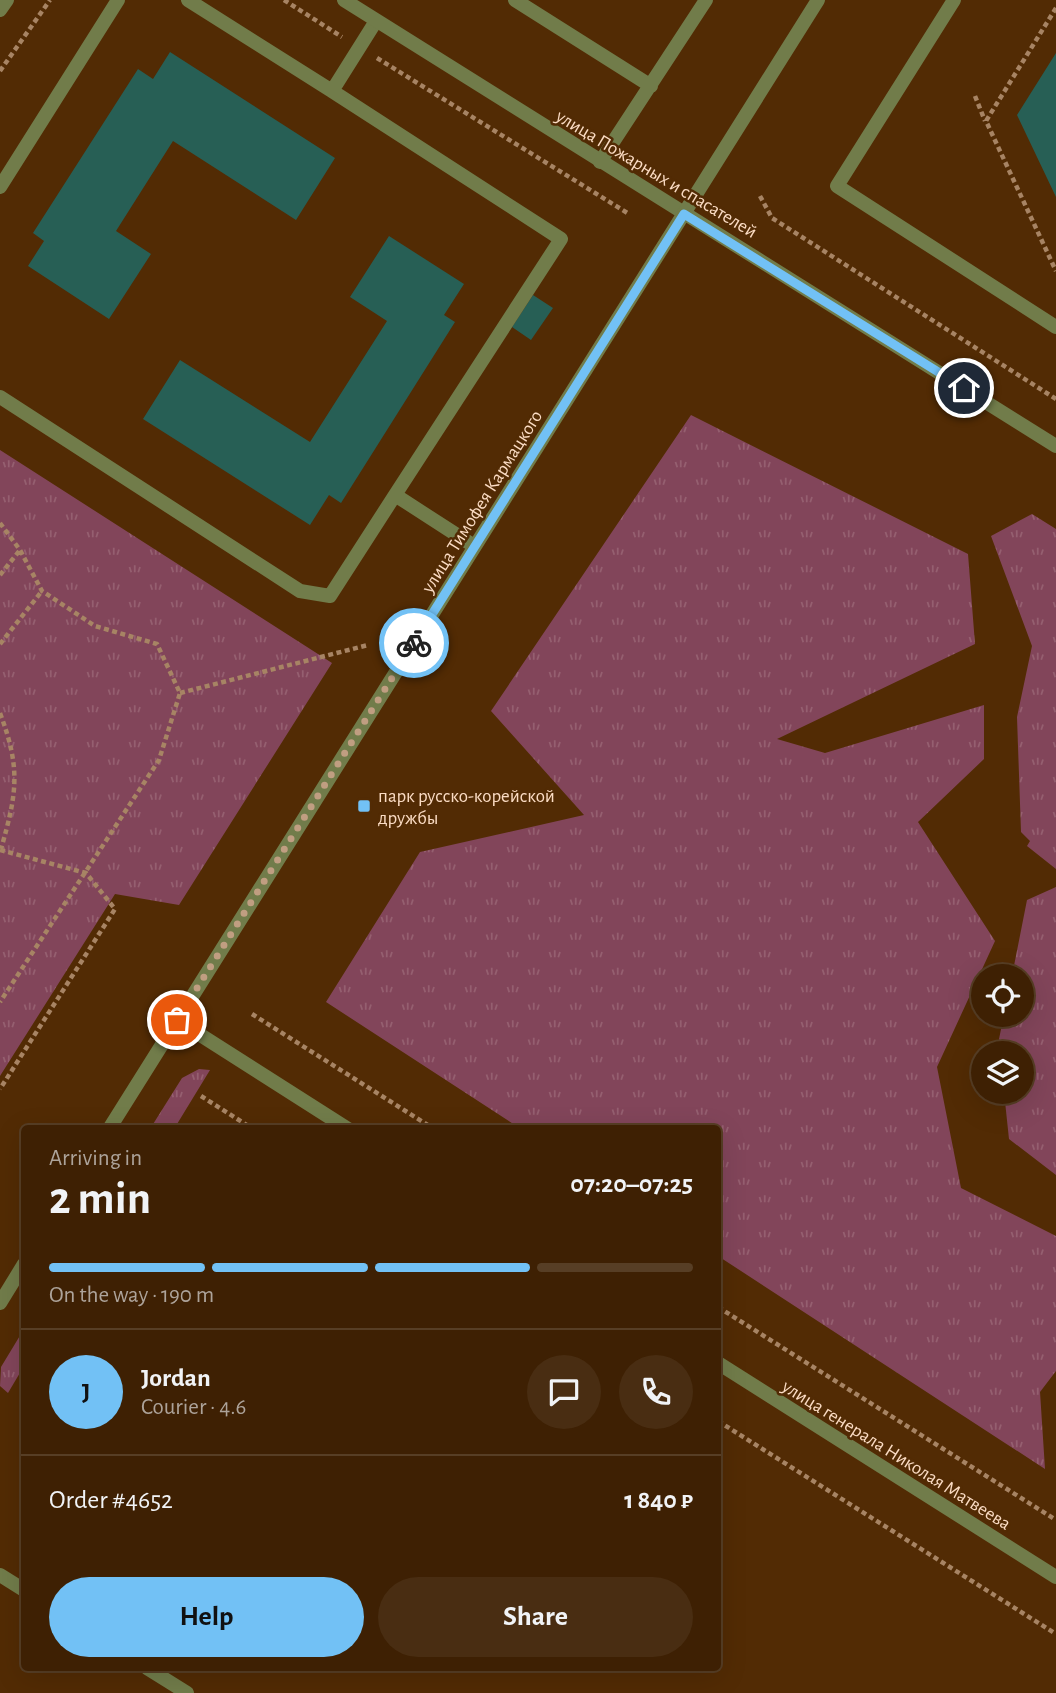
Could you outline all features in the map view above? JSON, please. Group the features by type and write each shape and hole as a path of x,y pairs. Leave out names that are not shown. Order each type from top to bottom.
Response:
{"street":[{"path":"0,10 6,0"},
{"path":"0,187 118,0"},
{"path":"0,397 300,591 330,596 561,239 188,0"},
{"name":"улица Пожарных и спасателей","path":"344,0 1056,446"},
{"path":"515,0 651,86"},
{"path":"600,162 706,0"},
{"name":"улица Тимофея Кармацкого","path":"111,1125 818,0"},
{"path":"954,0 837,186 1056,327"},
{"path":"332,91 376,21"},
{"path":"395,495 474,546"},
{"path":"177,1020 342,1125"},
{"path":"0,1303 21,1269"},
{"name":"улица генерала Николая Матвеева","path":"721,1365 1056,1577"},
{"path":"0,1575 21,1588"},
{"path":"152,1671 187,1693"}],"path":[{"path":"0,71 50,0"},
{"path":"284,0 629,214"},
{"path":"986,121 1056,8"},
{"path":"975,96 1056,271"},
{"path":"760,196 772,218 1056,399"},
{"path":"0,523 20,550 43,592 95,626 157,644 180,693 159,761 0,1002"},
{"path":"0,575 20,550"},
{"path":"0,644 43,592"},
{"path":"180,693 368,645"},
{"path":"0,713 11,743 16,796 1,850 86,873 115,909 0,1090"},
{"path":"252,1014 428,1125"},
{"path":"201,1096 247,1125"},
{"path":"721,1309 1056,1520"},
{"path":"721,1423 1056,1634"}],"green space":[{"path":"691,415 968,554 975,644 777,739 825,753 984,705 984,759 918,822 995,941 984,964 971,964 971,993 937,1067 961,1188 1056,1236 1056,1371 1040,1392 1045,1469 721,1258 721,1125 515,1125 326,1002 420,852 584,815 491,711"},
{"path":"0,450 332,663 179,905 115,894 0,1076"},
{"path":"1032,514 1056,529 1056,869 1027,846 1030,841 1021,832 1017,717 1032,646 991,536"},
{"path":"1056,887 1056,1175 1009,1139 1005,1104 1034,1104 1034,1041 999,1039 1002,1027 1034,1027 1034,964 1014,964 1027,900"},
{"path":"199,1069 210,1070 176,1125 153,1125 182,1078"},
{"path":"21,1334 21,1371 8,1393 0,1386 1,1367"}],"building":[{"path":"170,52 335,158 296,220 173,141 116,231 151,254 109,319 28,266 44,241 33,233 138,69 153,79"},
{"path":"1056,53 1056,197 1017,115"},
{"path":"389,236 464,284 444,315 455,322 341,503 329,495 310,525 143,419 180,360 310,442 387,321 350,297"},
{"path":"533,295 553,308 531,340 512,327"}],"way so far":[{"path":"177,1020 414,643"}],"place":[{"name":"парк русско-корейской дружбы","path":"364,806"}],"route":[{"path":"414,643 684,214 964,388"}]}
